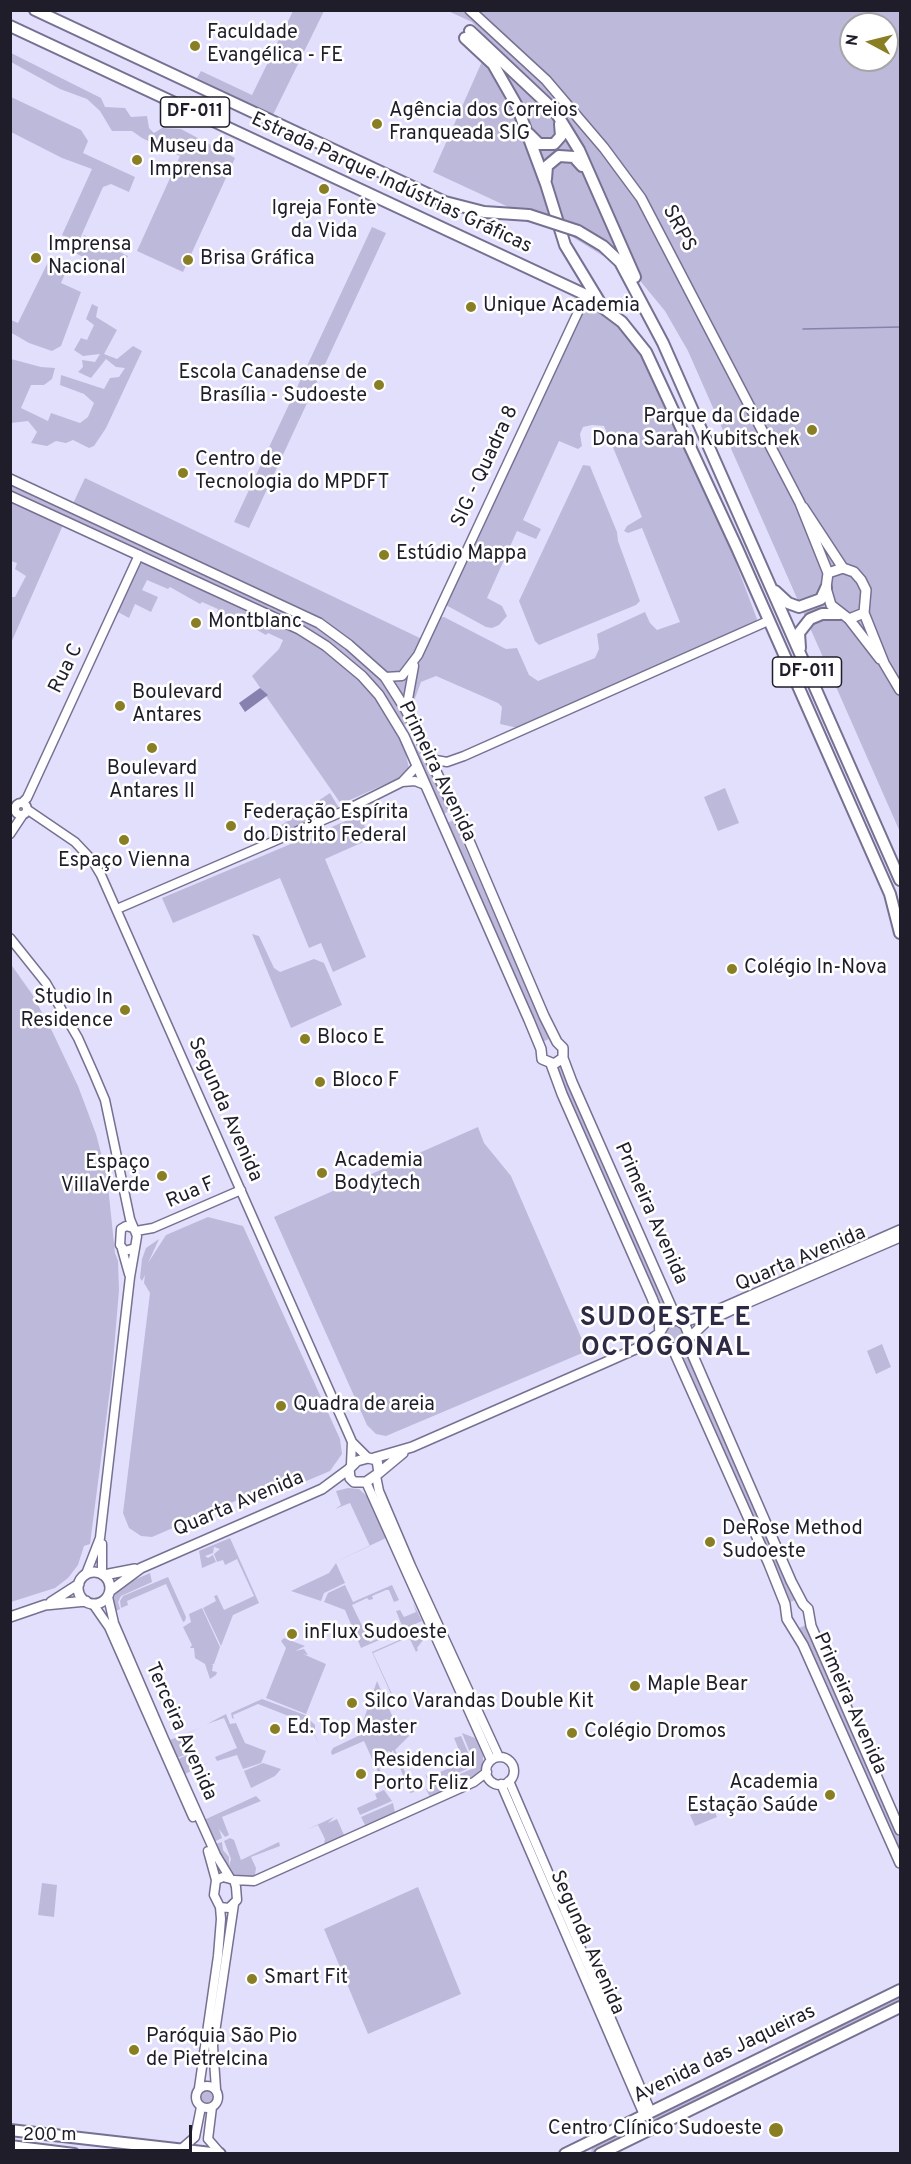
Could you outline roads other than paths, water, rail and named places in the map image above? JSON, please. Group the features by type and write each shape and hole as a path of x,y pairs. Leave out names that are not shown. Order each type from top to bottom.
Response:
{"main road":[{"name":"Estrada Parque Indústrias Gráficas","path":"35,10 445,202 484,212 530,215 578,231 603,246 620,262 663,343 900,880"},
{"name":"SRPS","path":"470,10 546,80 604,148 641,198 800,503 828,573 826,588 831,605 845,617 884,663"},
{"name":"Estrada Parque Indústrias Gráficas","path":"10,26 586,295 632,333 646,352 890,894 900,933"},
{"path":"602,306 567,250 546,184 517,106 493,64 468,34 555,111 579,150 663,343"},
{"path":"528,134 539,144 554,144 561,136 562,130 555,111"},
{"path":"546,184 546,169 550,162 559,156 568,155 579,161 596,190"},
{"path":"688,447 715,463"},
{"name":"Primeira Avenida","path":"10,479 319,623 349,645 385,677 406,710 440,780 557,1042"},
{"path":"10,496 99,536"},
{"name":"SRPS","path":"800,503 812,516 843,568 854,572 866,590 864,613 884,663 900,690"},
{"path":"99,536 98,527 104,523"},
{"name":"Primeira Avenida","path":"99,536 298,629 326,646 362,676 379,695 404,736 541,1049"},
{"path":"178,574 188,567 186,560"},
{"path":"828,573 843,568"},
{"path":"768,581 778,595 799,607 821,599 826,588"},
{"path":"802,660 798,639 805,623 822,614 845,617 864,613"},
{"path":"404,736 408,730 416,731"},
{"path":"440,816 447,818 454,812"},
{"path":"549,1041 557,1042 563,1048 563,1058 551,1064 542,1059 541,1049 549,1041"},
{"name":"Primeira Avenida","path":"563,1058 680,1321"},
{"name":"Primeira Avenida","path":"551,1064 571,1115 652,1298 659,1316 660,1333"},
{"name":"Quarta Avenida","path":"680,1321 704,1316 900,1230"},
{"name":"Quarta Avenida","path":"687,1340 706,1322 900,1237"},
{"path":"412,1447 366,1482 354,1482 350,1478 350,1467 371,1458 412,1447 640,1347 660,1333 666,1322 680,1321 689,1331 687,1340 681,1347 640,1347"},
{"path":"660,1333 769,1564 787,1613 787,1619 793,1625 803,1625 810,1617 808,1609 803,1604 687,1340"},
{"path":"371,1458 379,1465 377,1474"},
{"name":"Quarta Avenida","path":"322,1489 350,1467"},
{"name":"Quarta Avenida","path":"103,1574 141,1568 322,1489 354,1482"},
{"name":"Quarta Avenida","path":"109,1594 141,1568"},
{"path":"10,1617 45,1605 79,1584 86,1574 103,1574 109,1594 102,1602 45,1605"},
{"path":"79,1584 80,1594 89,1603"},
{"path":"787,1613 792,1605 803,1604"},
{"name":"Primeira Avenida","path":"810,1617 811,1626 900,1830"},
{"name":"Primeira Avenida","path":"793,1625 900,1863"},
{"name":"Avenida das Jaqueiras","path":"565,2154 586,2149 647,2113 900,1990"},
{"name":"Avenida das Jaqueiras","path":"600,2154 773,2067 900,2007"},
{"path":"783,2046 787,2056 795,2057"},
{"path":"769,2053 774,2059 773,2067"},
{"path":"10,2130 220,2154"},
{"path":"10,2146 74,2154"}],"street":[{"name":"SIG - Quadra 8","path":"406,710 408,685 418,655 586,295"},
{"name":"Rua C","path":"10,834 139,555"},
{"path":"430,759 442,763 452,761 768,621"},
{"name":"SIG - Quadra 8","path":"385,677 402,676 418,655"},
{"path":"440,780 452,761"},
{"path":"117,909 344,811 402,782 417,766"},
{"path":"402,782 415,781 426,785"},
{"name":"Segunda Avenida","path":"21,808 56,827 84,851 101,875 352,1442 371,1458"},
{"path":"10,938 46,983 78,1038 94,1074 114,1132 126,1204 134,1229 136,1245 130,1277 100,1538 103,1574"},
{"name":"Rua F","path":"134,1229 153,1228 241,1190"},
{"path":"126,1204 119,1239 130,1277"},
{"path":"121,1229 126,1226 134,1229"},
{"name":"Rua F","path":"136,1245 153,1228"},
{"path":"122,1249 129,1251 136,1245"},
{"name":"Segunda Avenida","path":"350,1467 352,1442"},
{"path":"377,1474 379,1491 495,1759"},
{"path":"366,1482 495,1759"},
{"path":"86,1574 100,1538"},
{"name":"Terceira Avenida","path":"109,1594 114,1623 164,1739 216,1854 232,1879"},
{"name":"Terceira Avenida","path":"89,1603 109,1627 211,1856 216,1880 214,1895 219,1907"},
{"path":"474,1782 501,1782 513,1775 513,1765 506,1758 495,1759"},
{"path":"180,2150 195,2137 201,2107 195,2098 199,2088 218,1956 221,1919 219,1907 229,1908 254,1881 474,1782 487,1772 495,1759"},
{"path":"487,1772 501,1782"},
{"name":"Segunda Avenida","path":"501,1782 647,2113"},
{"path":"216,1880 223,1877 254,1881"},
{"path":"220,2154 208,2139 212,2108 218,2100 213,2046 235,1902 232,1879"},
{"path":"199,2088 209,2085 216,2089"},
{"path":"201,2107 212,2108"}],"waterway":[{"path":"803,329 900,327"}],"place":[{"name":"Faculdade Evangélica - FE","path":"195,46"},
{"name":"Agência dos Correios Franqueada SIG","path":"377,124"},
{"name":"Museu da Imprensa","path":"137,160"},
{"name":"Igreja Fonte da Vida","path":"324,189"},
{"name":"Imprensa Nacional","path":"36,258"},
{"name":"Brisa Gráfica","path":"188,260"},
{"name":"Unique Academia","path":"471,307"},
{"name":"Escola Canadense de Brasília - Sudoeste","path":"379,385"},
{"name":"Parque da Cidade Dona Sarah Kubitschek","path":"812,430"},
{"name":"Centro de Tecnologia do MPDFT","path":"183,473"},
{"name":"Estúdio Mappa","path":"384,555"},
{"name":"Montblanc","path":"196,623"},
{"name":"Boulevard Antares","path":"120,706"},
{"name":"Boulevard Antares II","path":"152,748"},
{"name":"Federação Espírita do Distrito Federal","path":"231,826"},
{"name":"Espaço Vienna","path":"124,840"},
{"name":"Colégio In-Nova","path":"732,969"},
{"name":"Studio In Residence","path":"125,1010"},
{"name":"Bloco E","path":"305,1039"},
{"name":"Bloco F","path":"320,1082"},
{"name":"Academia Bodytech","path":"322,1173"},
{"name":"Espaço VillaVerde","path":"162,1176"},
{"name":"Quadra de areia","path":"281,1406"},
{"name":"DeRose Method Sudoeste","path":"710,1542"},
{"name":"inFlux Sudoeste","path":"292,1634"},
{"name":"Maple Bear","path":"635,1686"},
{"name":"Silco Varandas Double Kit","path":"352,1703"},
{"name":"Ed. Top Master","path":"275,1729"},
{"name":"Colégio Dromos","path":"572,1733"},
{"name":"Residencial Porto Feliz","path":"361,1774"},
{"name":"Academia Estação Saúde","path":"830,1795"},
{"name":"Smart Fit","path":"252,1979"},
{"name":"Paróquia São Pio de Pietrelcina","path":"134,2050"},
{"name":"Centro Clínico Sudoeste","path":"776,2130"}],"district":[{"name":"SUDOESTE E OCTOGONAL","path":"666,1335"}]}
